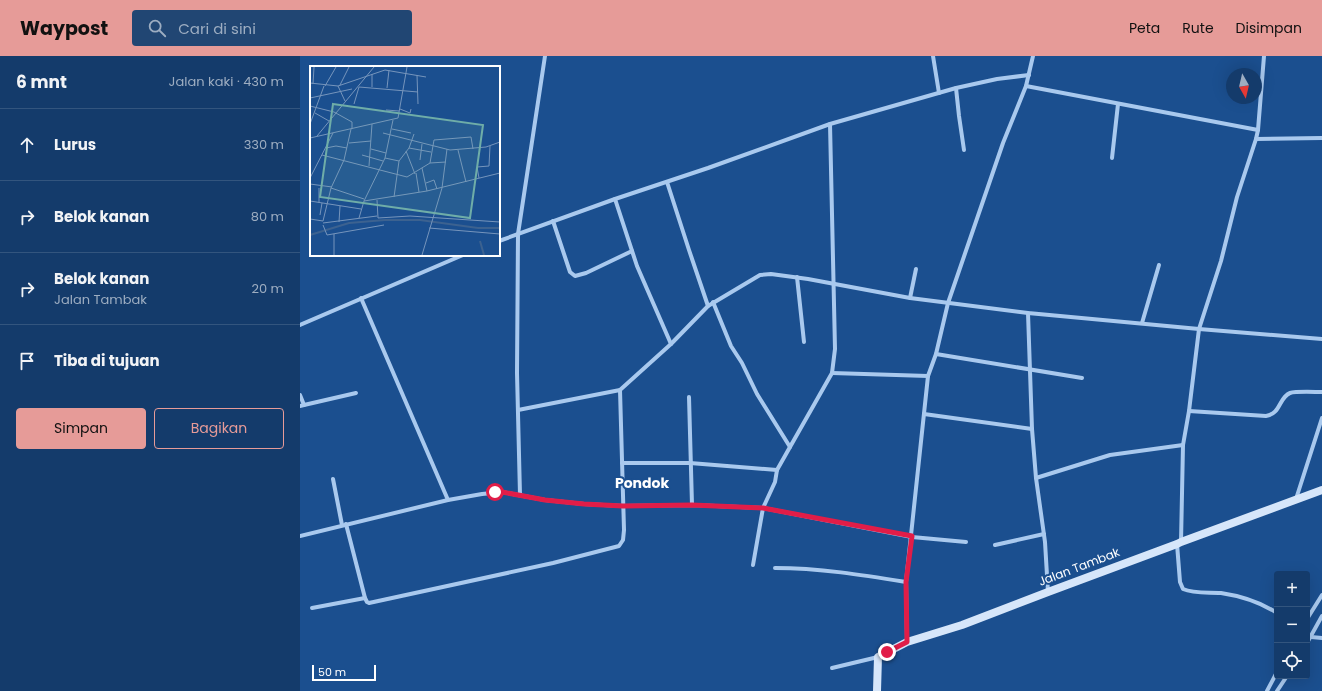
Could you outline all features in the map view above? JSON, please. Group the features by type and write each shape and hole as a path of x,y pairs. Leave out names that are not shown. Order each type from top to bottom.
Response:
{"street":[{"path":"520,495 517,373 518,234 545,56"},
{"path":"933,56 938,93"},
{"path":"907,642 906,582 928,376 936,354 948,303 1003,143 1026,86 1033,56"},
{"path":"1264,56 1256,139 1237,196 1221,261 1199,329 1189,411 1183,445 1179,543 1180,582 1183,588 1190,591 1247,598 1264,604 1274,611"},
{"path":"500,241 615,198 667,182 830,124 956,88 997,78 1029,74"},
{"path":"1026,86 1258,130"},
{"path":"956,88 964,150"},
{"path":"1112,158 1118,104"},
{"path":"753,565 763,508 775,482 777,470 832,373 835,349 830,124"},
{"path":"1256,139 1322,138"},
{"path":"667,182 707,304"},
{"path":"615,198 637,266 670,343"},
{"path":"553,222 570,272 575,276 586,273 632,251"},
{"path":"300,325 461,256"},
{"path":"1142,323 1159,265"},
{"path":"910,298 916,269"},
{"path":"518,410 620,390 670,343 707,304 760,275 771,274 834,283 910,298 1028,313 1322,339"},
{"path":"797,278 804,342"},
{"path":"361,298 448,500"},
{"path":"713,302 731,346 742,363 757,394 790,447"},
{"path":"1028,313 1032,429 1036,478 1044,534 1048,592"},
{"path":"936,354 1082,378"},
{"path":"832,373 928,376"},
{"path":"333,479 344,525 365,598 368,603 375,603 615,548 621,543 624,536 620,390"},
{"path":"1189,411 1266,416 1274,414 1285,396 1291,392 1322,392"},
{"path":"300,395 302,405 356,393"},
{"path":"689,397 692,505"},
{"path":"924,414 1032,429"},
{"path":"1296,499 1322,418"},
{"path":"1036,478 1110,456 1183,445"},
{"path":"622,463 690,463 777,470"},
{"name":"Jalan Tambak","path":"878,657 907,642 962,625 1322,490"},
{"path":"300,536 448,500 502,492 564,503 623,506 692,505 763,508 912,536 966,542"},
{"path":"995,545 1044,534"},
{"path":"775,568 805,569 906,582"},
{"path":"1310,614 1322,595"},
{"path":"312,608 365,598"},
{"path":"1310,634 1322,616"},
{"path":"1310,636 1322,638"},
{"path":"832,668 878,657 877,691"},
{"path":"1267,691 1274,678"},
{"path":"1277,691 1285,679"}],"district":[{"name":"Pondok","path":"642,483"}],"route":[{"path":"495,492 564,503 623,506 692,505 763,508 912,536 906,582 907,642 887,652"}]}
